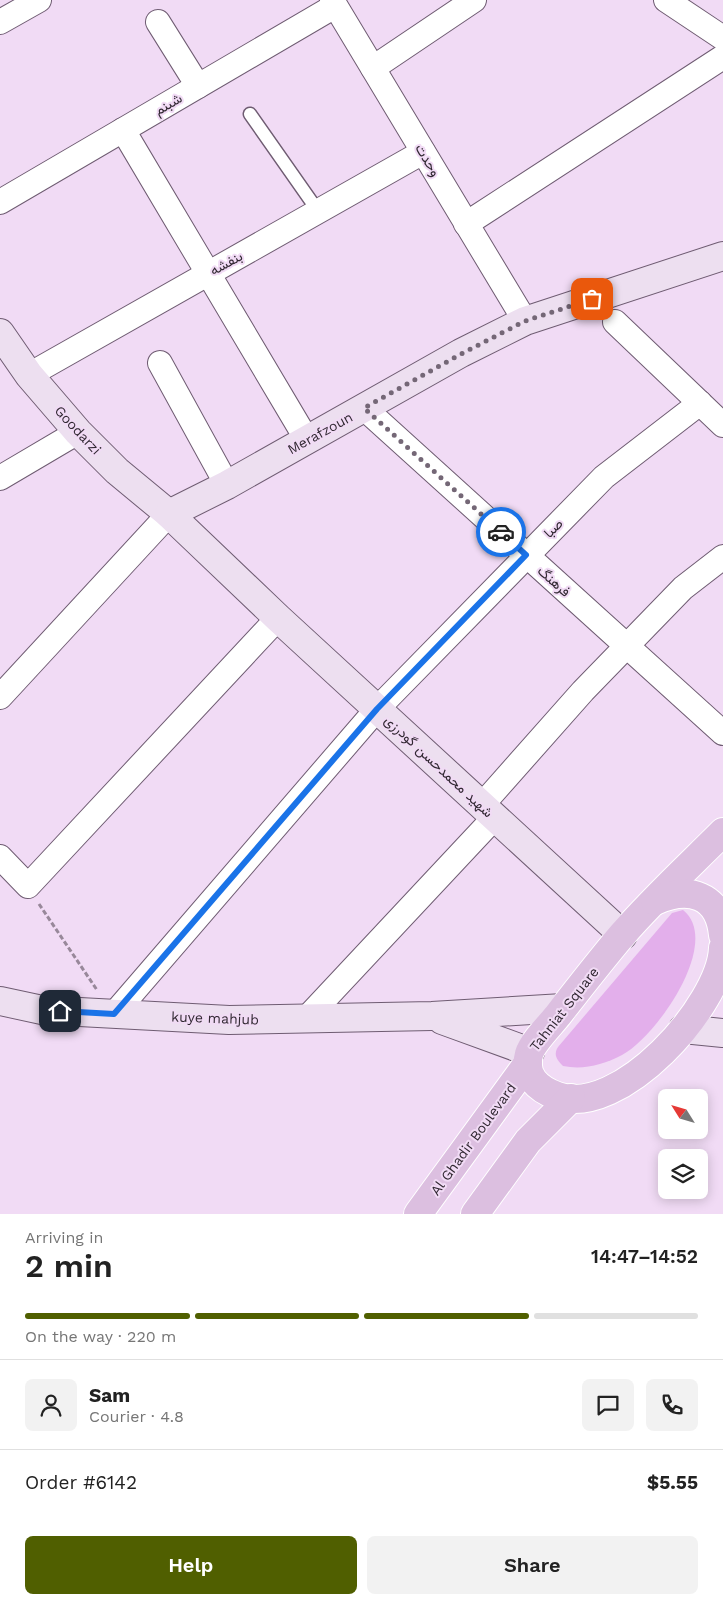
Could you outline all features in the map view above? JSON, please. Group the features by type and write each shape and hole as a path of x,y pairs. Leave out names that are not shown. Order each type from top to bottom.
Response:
{"main road":[{"path":"654,901 723,832"},
{"name":"Tahniat Square","path":"679,892 692,892 702,896 711,905 723,932 721,961 713,983 683,1029 638,1075 596,1095 571,1098 547,1092 536,1084 528,1071 529,1057 564,1008 623,934 654,901 679,892"},
{"name":"Al Ghadir Boulevard","path":"418,1214 529,1057"},
{"path":"475,1214 528,1141 571,1098"}],"street":[{"path":"0,22 39,0"},
{"path":"373,68 474,0"},
{"path":"666,0 723,38"},
{"name":"وحدت","path":"334,3 525,321"},
{"name":"شبنم","path":"0,202 198,86 334,3"},
{"path":"158,22 198,86"},
{"path":"466,224 723,57"},
{"path":"123,130 307,440"},
{"name":"بنفشه","path":"29,375 423,152"},
{"name":"Merafzoun","path":"169,514 227,485 461,354 525,321 723,256"},
{"path":"615,322 723,425"},
{"name":"Goodarzi","path":"0,333 29,375 78,432 117,471 169,514"},
{"path":"160,363 227,485"},
{"name":"صبا","path":"114,1014 377,709 604,477 700,403"},
{"name":"فرهنگ","path":"364,408 723,733"},
{"path":"0,478 78,432"},
{"path":"0,697 169,514"},
{"name":"شهید محمدحسن گودرزی","path":"169,514 278,618 623,934"},
{"path":"305,1020 488,811 584,691 683,588 723,557"},
{"path":"0,857 28,886 278,618"},
{"name":"kuye mahjub","path":"0,1001 42,1010 229,1020 432,1016 564,1008"},
{"path":"432,1016 529,1057"},
{"path":"683,1029 723,1033"}],"lane":[{"path":"250,114 318,211"}],"path":[{"path":"28,886 114,1014"}],"shaded area":[{"path":"683,910 693,925 695,944 690,965 680,988 667,1010 636,1045 622,1055 608,1062 593,1066 563,1066 556,1057 558,1047 672,913"}],"way so far":[{"path":"501,532 364,408 525,321 592,299"}],"route":[{"path":"60,1011 114,1014 377,709 526,555 501,532"}]}
